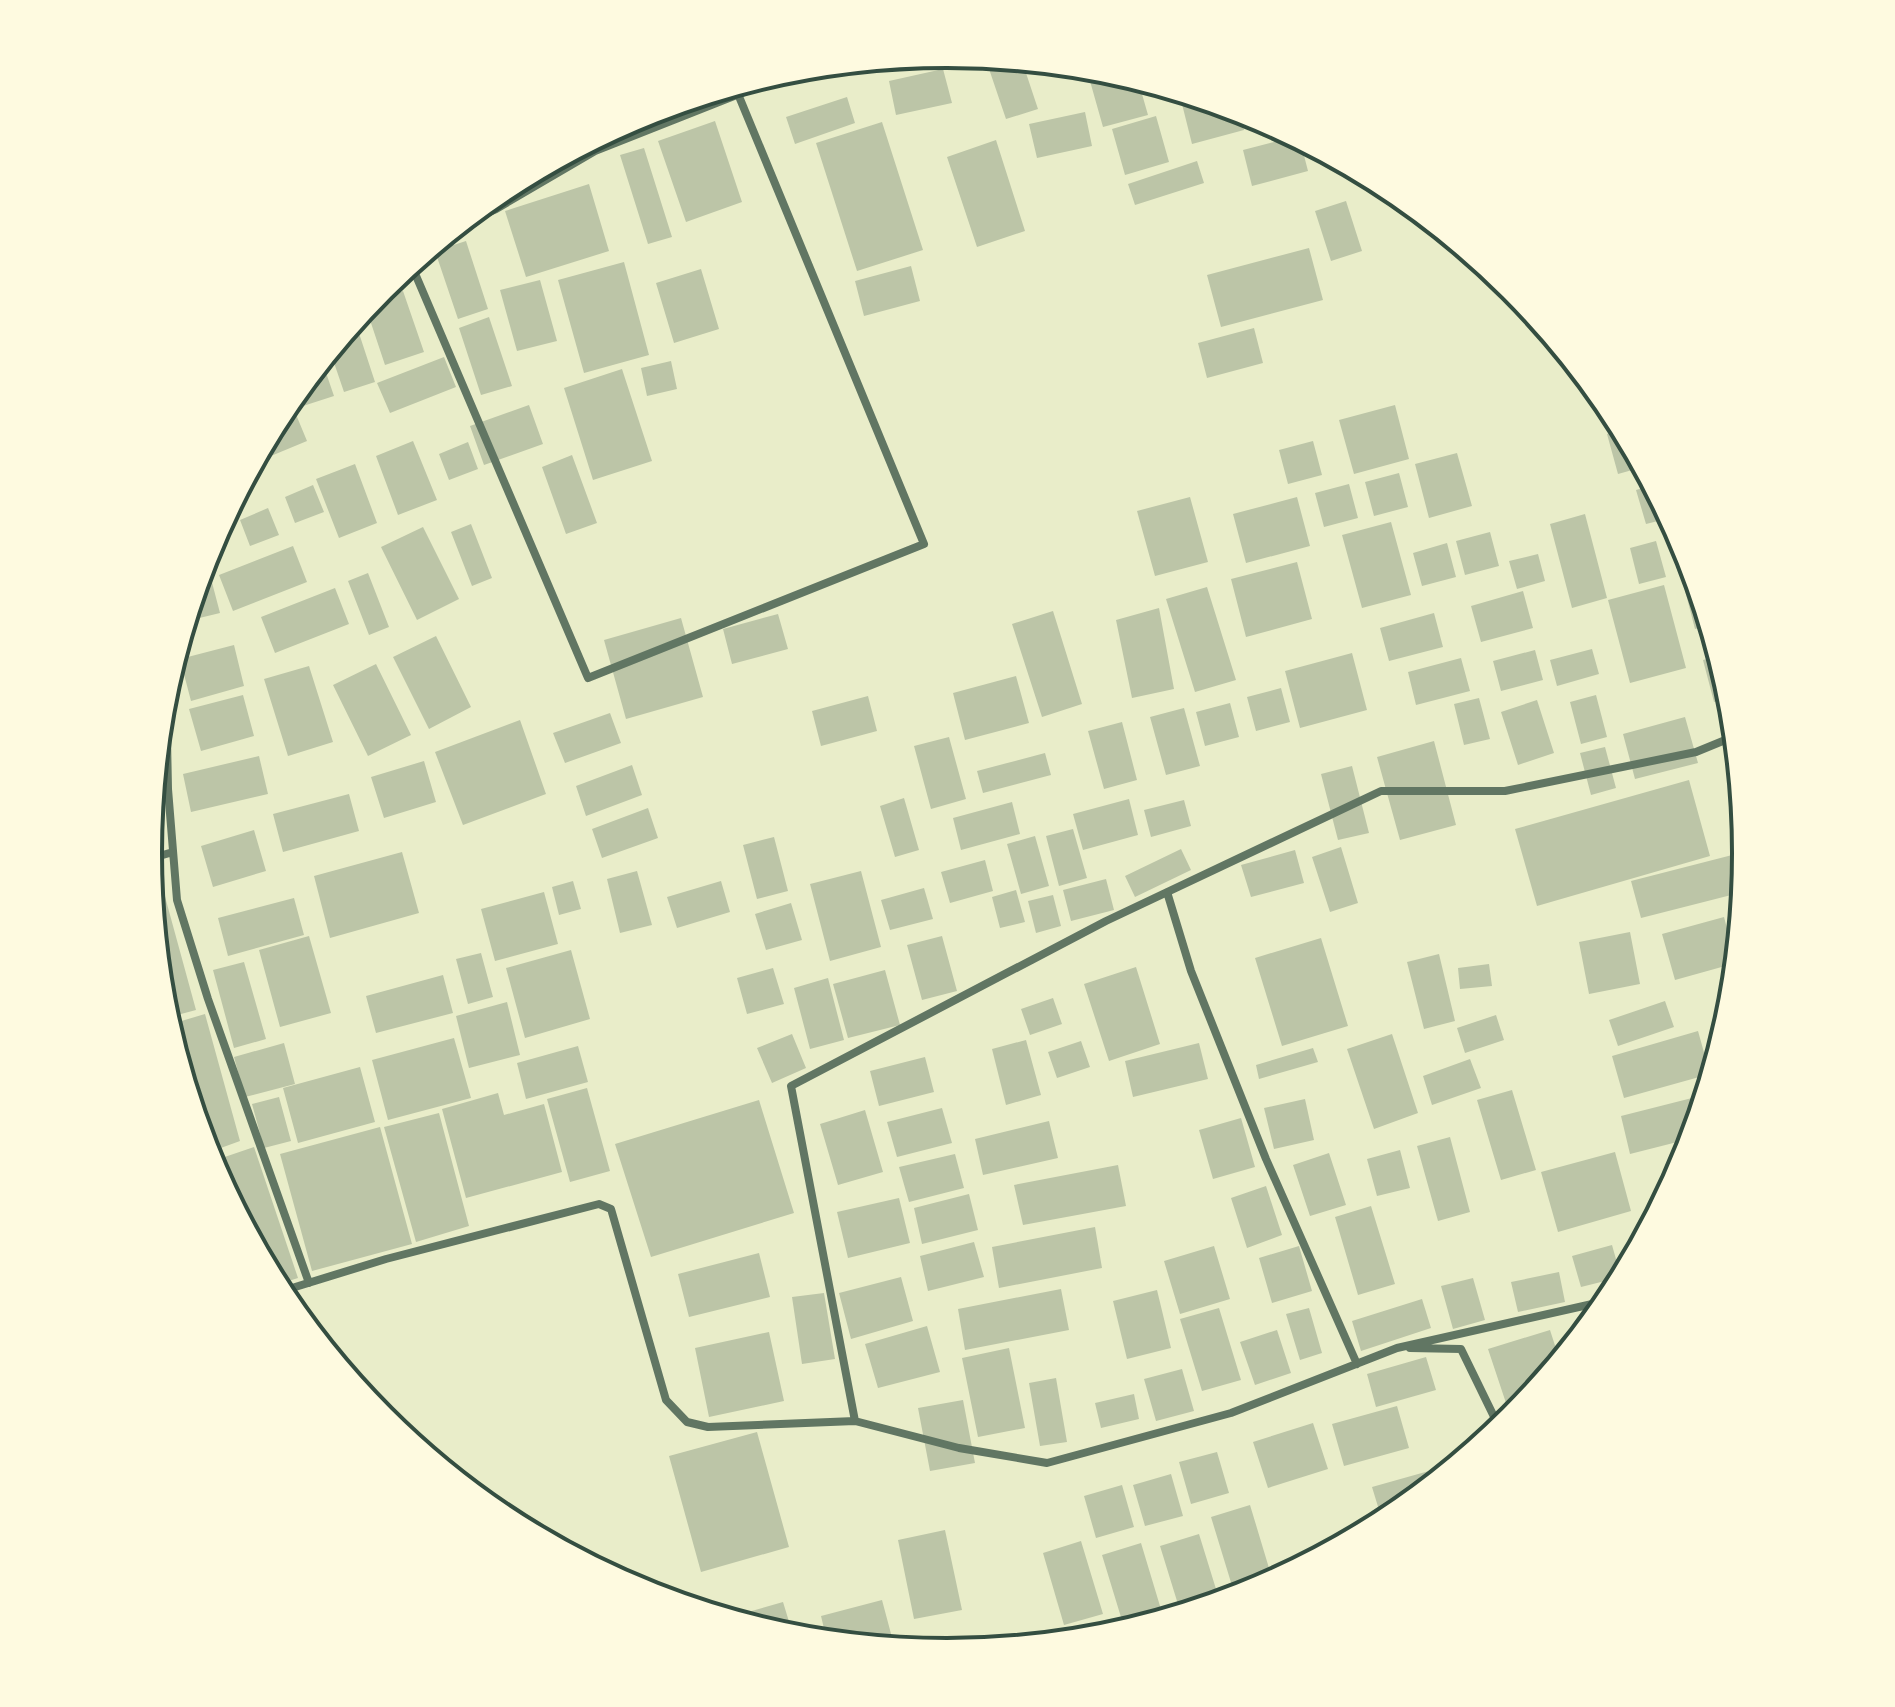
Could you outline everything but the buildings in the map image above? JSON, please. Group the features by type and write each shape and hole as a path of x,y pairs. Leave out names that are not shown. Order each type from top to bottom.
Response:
{"street":[{"path":"416,276 588,678 924,544 739,97"},
{"path":"600,149 706,107"},
{"path":"509,201 582,158"},
{"path":"855,1421 791,1086 1106,921 1381,791 1505,791 1696,752 1724,740"},
{"path":"168,766 177,900 208,999 309,1283"},
{"path":"162,855 173,852"},
{"path":"1167,892 1191,971 1261,1145 1357,1364"},
{"path":"293,1288 386,1259 599,1204 611,1209 666,1400 687,1422 708,1427 855,1421 959,1448 1047,1463 1231,1413 1397,1348 1591,1304"},
{"path":"1397,1348 1461,1349 1494,1417"}]}
